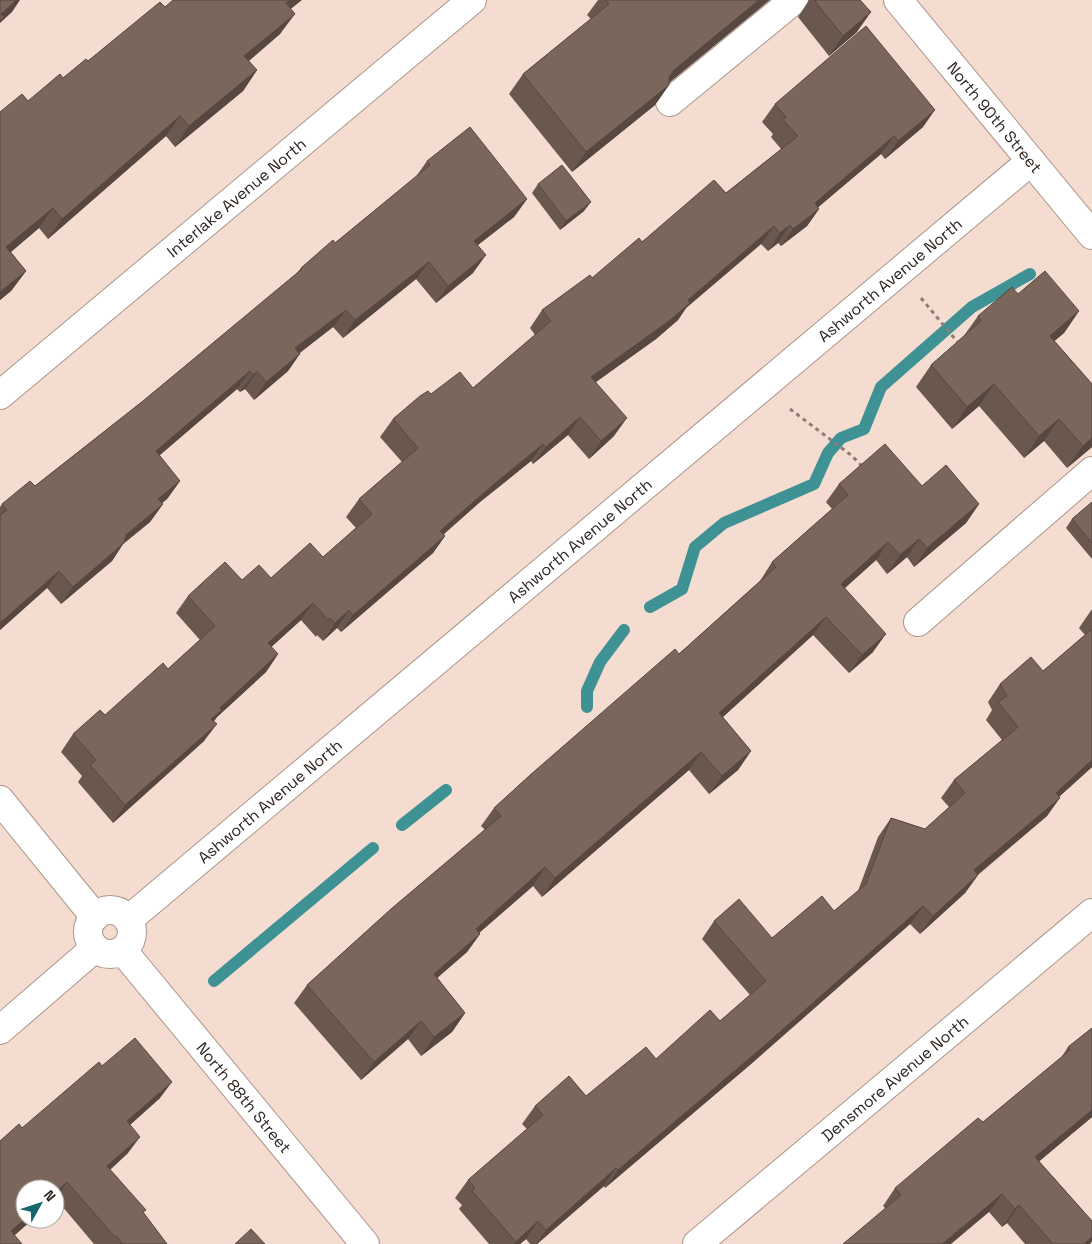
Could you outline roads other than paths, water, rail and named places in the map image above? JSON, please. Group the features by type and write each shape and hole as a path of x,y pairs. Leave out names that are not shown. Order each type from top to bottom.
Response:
{"street":[{"name":"Interlake Avenue North","path":"0,395 472,0"},
{"path":"670,102 794,0"},
{"name":"North 90th Street","path":"898,0 1092,235"},
{"name":"Ashworth Avenue North","path":"128,920 1031,161"},
{"path":"918,622 1092,471"},
{"path":"0,800 95,917"},
{"path":"112,910 119,912 128,920 133,934 131,941 123,951 108,954 95,948 88,934 89,927 95,917 104,911 112,910"},
{"name":"Densmore Avenue North","path":"697,1244 1092,913"},
{"path":"0,1030 95,948"},
{"name":"North 88th Street","path":"123,951 365,1244"}],"waterway":[{"path":"650,607 682,589 695,547 724,523 814,484 828,453 841,438 864,429 881,387 972,307 1030,274"},
{"path":"587,707 587,691 600,662 624,630"},
{"path":"402,825 446,790"},
{"path":"214,981 373,848"}]}
